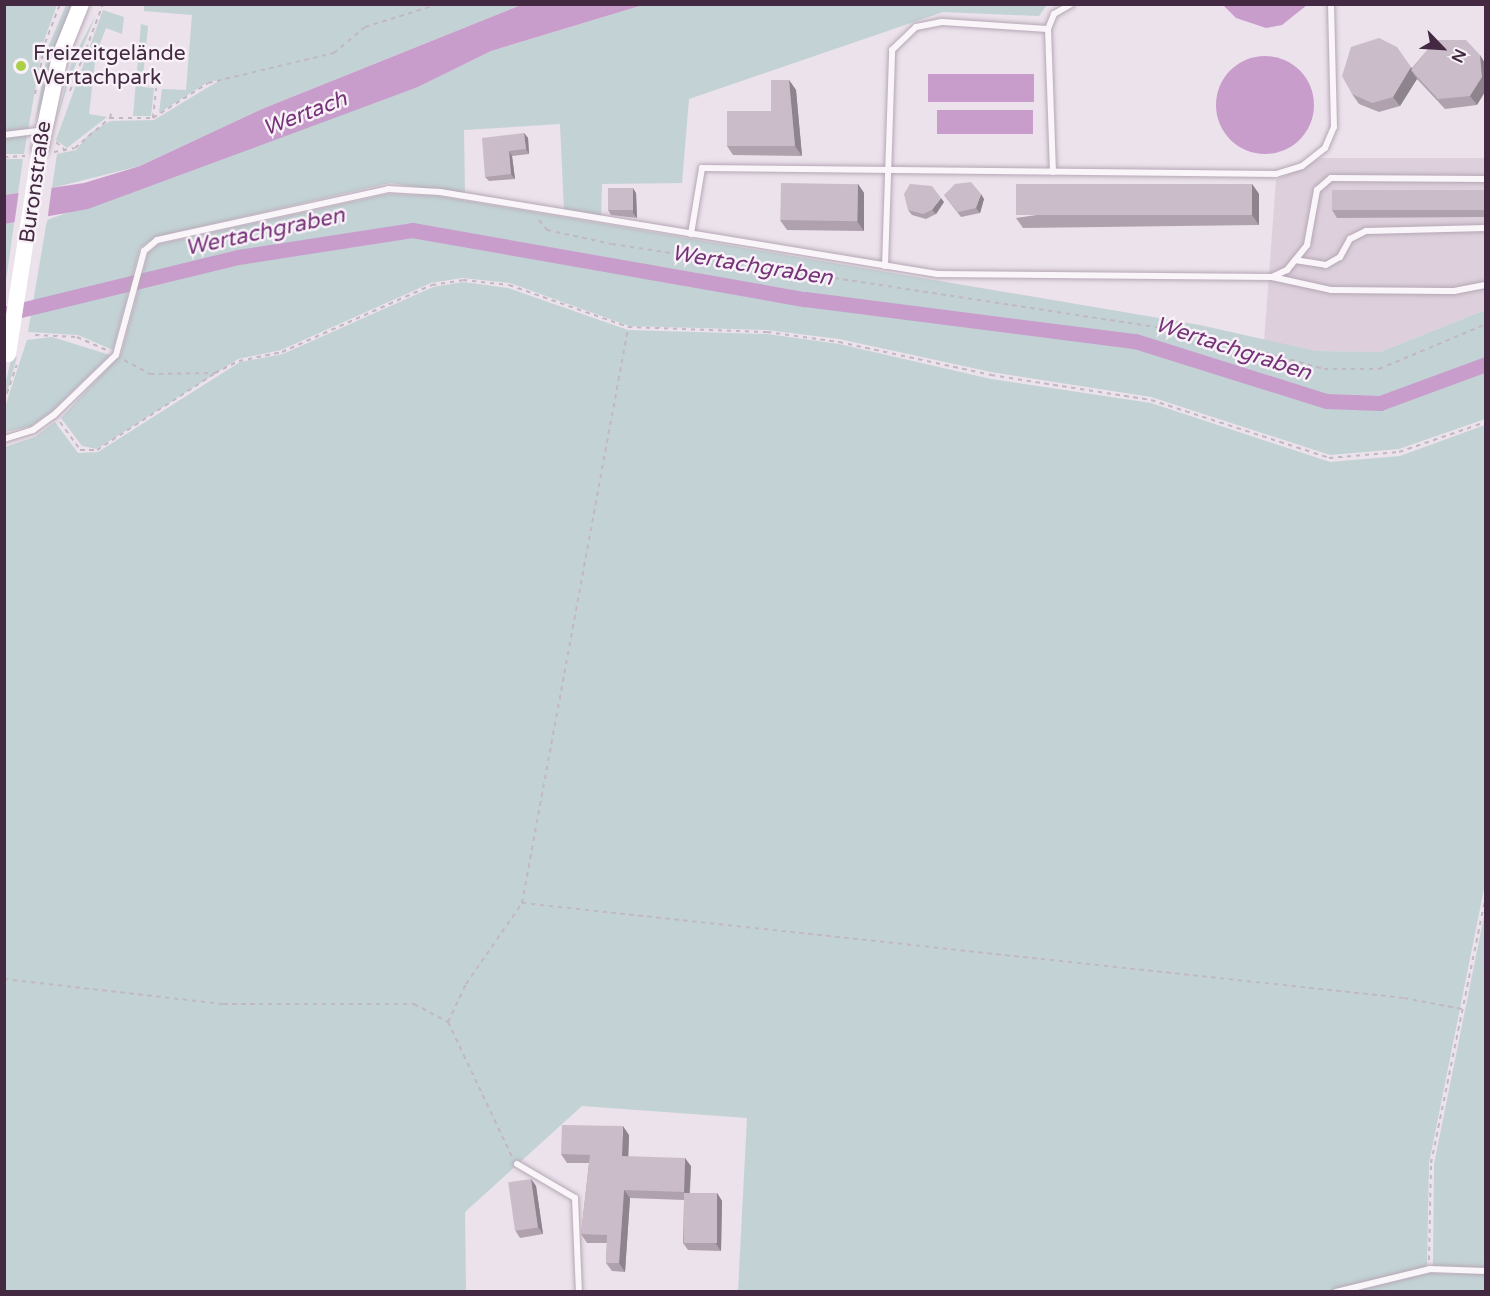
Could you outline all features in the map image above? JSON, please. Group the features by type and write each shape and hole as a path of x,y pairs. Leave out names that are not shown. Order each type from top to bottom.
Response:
{"street":[{"name":"Buronstraße","path":"10,359 60,56 81,4"}],"lane":[{"path":"1053,172 1047,29 1054,14 1071,4"},
{"path":"691,234 702,168 889,167 1053,172 1276,174 1314,160 1334,127 1331,4"},
{"path":"885,266 889,167 888,72 892,50 904,35 942,22 1047,29"},
{"path":"4,135 49,131"},
{"path":"1272,278 1295,260 1307,245 1317,190 1331,178 1485,179"},
{"path":"4,439 33,430 54,415 116,355 134,301 144,251 157,240 344,195 412,189 531,211 691,234 885,266 979,276 1272,278 1331,290 1455,291 1485,285"},
{"path":"1295,260 1326,265 1340,257 1350,239 1366,231 1485,228"},
{"path":"517,1164 575,1198 579,1292"},
{"path":"1336,1292 1430,1269 1485,1271"}],"path":[{"path":"66,102 103,4"},
{"path":"110,118 153,118 208,83 334,53 365,27 439,4"},
{"path":"153,118 156,88"},
{"path":"59,142 66,150 75,148 110,118 112,110"},
{"path":"46,149 49,131"},
{"path":"531,211 548,230 612,244 699,253 1195,333 1323,369 1379,369 1485,324"},
{"path":"54,415 80,450 97,450 215,373 239,361 282,352 432,285 463,280 509,285 628,327 767,332 839,342 991,375 1151,400 1329,458 1399,452 1485,422"},
{"path":"448,1022 466,984 522,903 628,327"},
{"path":"35,335 77,337 150,374 215,373"},
{"path":"4,402 10,359"},
{"path":"1430,1269 1431,1163 1485,896"},
{"path":"522,903 1404,998 1462,1009"},
{"path":"4,979 223,1004 414,1004 448,1022 517,1164"}],"shaded area":[{"name":"Freizeitgelände Wertachpark","path":"4,5 57,5 43,43 24,154 5,154"},
{"path":"66,5 74,5 35,122 49,45"},
{"path":"144,5 521,5 262,109 140,166 52,188 57,154 76,150 90,133 110,121 154,120 220,80 208,82 159,113 162,89 186,90 192,15 144,11"},
{"path":"643,5 1047,5 1039,16 943,12 689,99 682,183 602,184 601,217 564,211 560,124 464,130 465,194 390,183 155,237 140,248 113,350 78,335 28,332 47,220 418,87 491,51"},
{"path":"103,10 124,17 122,34 106,28 96,54 89,114 107,117 67,148 56,140"},
{"path":"96,15 69,81 53,132 73,58"},
{"path":"141,24 148,26 142,87 154,88 151,116 133,116"},
{"path":"1321,158 1485,158 1485,310 1380,352 1316,351 1264,342 1276,180"},
{"path":"4,159 23,159 18,193 5,195"},
{"path":"388,194 438,196 1200,325 1316,351 1380,352 1485,310 1485,419 1399,449 1330,455 1151,397 991,372 839,339 767,330 629,326 510,283 462,278 431,283 281,350 238,359 97,449 82,446 61,418 121,354 148,253 159,244"},
{"path":"14,223 7,274 5,287 5,224"},
{"path":"463,282 508,288 628,330 767,334 839,344 991,379 1151,403 1330,462 1400,456 1485,425 1485,884 1429,1163 1427,1267 1328,1292 738,1291 747,1118 582,1106 465,1212 466,1291 5,1292 5,447 35,437 55,422 78,453 98,452 240,362 283,354 433,287"},
{"path":"52,337 110,355 52,411 31,426 5,432 4,410 27,340"},
{"path":"12,356 17,357 5,399 5,385"},
{"path":"1485,911 1485,1268 1433,1267 1434,1164"},
{"path":"1430,1273 1485,1274 1485,1291 1349,1292"}],"water":[{"name":"Wertach","path":"521,5 643,5 491,51 418,87 88,209 5,224 5,195 84,183 140,166 262,109"},
{"path":"1223,5 1307,5 1282,25 1266,28 1236,18"},
{"path":"1265,56 1284,60 1299,71 1310,86 1314,105 1310,124 1299,139 1284,150 1265,154 1246,150 1231,139 1220,124 1216,105 1220,86 1231,71 1246,60"},
{"path":"928,74 1034,74 1034,102 928,102"},
{"path":"937,110 1033,110 1033,134 937,134"}],"pier":[{"path":"52,185 47,223 14,226 19,190"}],"building":[{"path":"1379,38 1397,47 1411,67 1393,97 1372,103 1352,94 1342,76 1351,47"},
{"path":"1436,40 1466,40 1480,55 1482,77 1470,96 1438,99 1411,70"},
{"path":"771,80 789,80 795,146 727,146 727,111 771,111"},
{"path":"524,133 526,149 509,151 511,174 485,177 482,138"},
{"path":"971,182 981,194 976,208 958,212 944,195 955,184"},
{"path":"781,183 858,184 857,221 780,220"},
{"path":"910,184 932,186 941,198 932,210 923,214 908,210 904,194"},
{"path":"1016,184 1252,184 1252,215 1016,215"},
{"path":"608,188 633,188 633,210 608,210"},
{"path":"1332,190 1485,190 1485,210 1332,210"},
{"path":"562,1125 623,1126 622,1156 685,1158 684,1192 624,1190 619,1263 606,1263 607,1235 581,1234 590,1155 561,1154"},
{"path":"531,1179 538,1228 515,1231 508,1182"},
{"path":"684,1193 717,1193 717,1243 684,1243"}],"waterway":[{"name":"Wertachgraben","path":"4,314 238,257 412,230 805,299 1135,341 1326,401 1380,403 1486,364"}],"place":[{"name":"Freizeitgelände Wertachpark","path":"21,66"}]}
